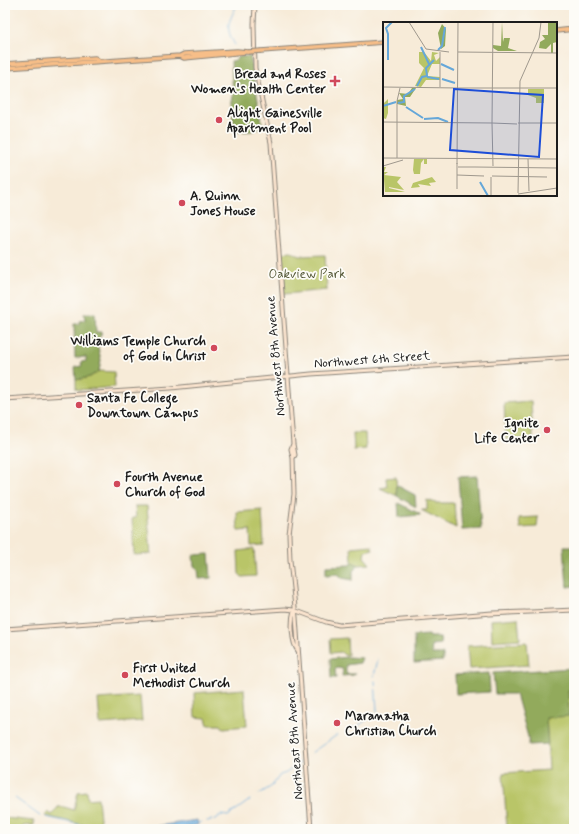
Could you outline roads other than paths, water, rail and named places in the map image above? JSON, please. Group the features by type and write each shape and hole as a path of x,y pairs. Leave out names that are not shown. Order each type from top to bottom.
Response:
{"main road":[{"name":"Northwest 8th Avenue","path":"255,5 255,68 271,142 287,377 295,455 293,458 294,494 289,546 294,610"},
{"path":"557,31 574,29"},
{"path":"5,68 95,62 98,60 180,56 184,58 383,42"},
{"path":"5,64 95,58 98,60"},
{"name":"Northwest 6th Street","path":"5,399 171,388 287,377 574,357"},
{"path":"5,629 285,609 294,610 315,619 339,624 490,614 498,612 574,610"},
{"name":"Northeast 8th Avenue","path":"294,610 292,615 293,634 295,647 298,651 311,829"}],"water":[{"path":"197,820 198,825 180,829 157,829 157,826"}],"waterway":[{"path":"235,45 230,34 229,25 237,5"},
{"path":"374,676 378,659"},
{"path":"375,681 377,711"},
{"path":"349,729 357,727 370,717"},
{"path":"311,753 337,735"},
{"path":"259,794 272,786 280,775 286,773 301,762"},
{"path":"15,798 40,816"},
{"path":"207,821 216,819 221,815 228,816 250,800"},
{"path":"46,817 98,829"}],"place":[{"name":"Bread and Roses Women's Health Center","path":"335,81"},
{"name":"Alight Gainesville Apartment Pool","path":"219,120"},
{"name":"A. Quinn Jones House","path":"182,203"},
{"name":"Williams Temple Church of God in Christ","path":"214,348"},
{"name":"Santa Fe College Downtown Campus","path":"79,405"},
{"name":"Ignite Life Center","path":"547,430"},
{"name":"Fourth Avenue Church of God","path":"117,484"},
{"name":"First United Methodist Church","path":"125,675"},
{"name":"Maranatha Christian Church","path":"337,723"}],"park label":[{"name":"Oakview Park","path":"307,274"}]}
